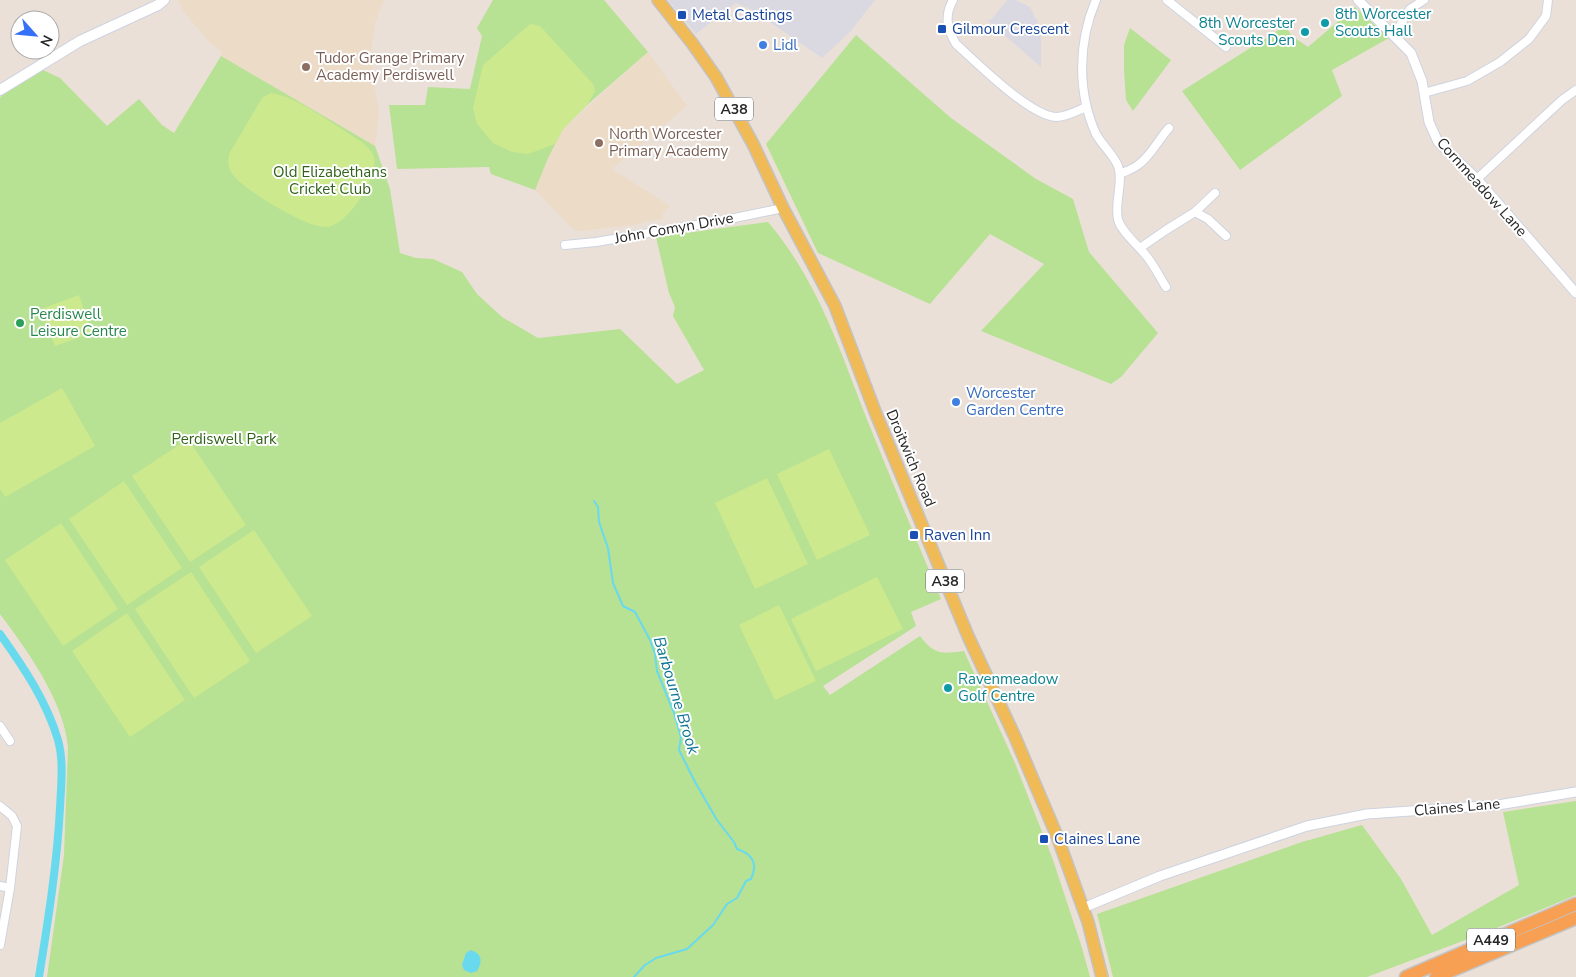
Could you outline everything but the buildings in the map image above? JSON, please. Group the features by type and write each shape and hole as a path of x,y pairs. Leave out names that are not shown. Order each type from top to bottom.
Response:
{"highway":[{"name":"A449","path":"1406,977 1576,904"},
{"name":"A449","path":"1436,977 1576,918"}],"main road":[{"path":"0,90 80,42 158,5 164,0"},
{"name":"Droitwich Road","path":"658,0 689,38 716,77 753,144 782,208 835,306 876,414 968,636 1015,737 1057,836 1082,908 1102,977"}],"street":[{"path":"953,0 948,9 947,20 949,32 956,44 1026,104 1047,115 1056,117 1064,116 1086,107"},
{"path":"1096,0 1090,15 1083,46 1086,107 1097,135 1117,165 1120,174 1118,220 1147,256 1166,287"},
{"path":"1167,0 1226,47"},
{"name":"Cornmeadow Lane","path":"1358,0 1411,52 1422,81 1428,122 1438,142 1477,179 1576,293"},
{"path":"1394,35 1410,9 1424,0"},
{"path":"1424,93 1467,81 1500,62 1529,39 1546,16 1548,0"},
{"path":"1477,179 1562,100 1576,90"},
{"path":"1120,174 1137,167 1166,131 1170,140"},
{"path":"1140,248 1195,212 1215,193"},
{"name":"John Comyn Drive","path":"565,245 596,242 725,220 782,208"},
{"path":"1195,212 1208,219 1226,236"},
{"path":"0,729 10,741"},
{"name":"Claines Lane","path":"1082,908 1160,876 1307,826 1368,814 1498,805 1576,792"},
{"path":"0,806 12,816 17,826 10,888 0,945"},
{"path":"0,886 10,888"}],"shaded area":[{"name":"Tudor Grange Primary Academy Perdiswell","path":"177,0 384,0 375,23 371,52 373,79 379,112 375,146 221,56 221,51 211,44 185,13"},
{"path":"668,0 875,0 850,32 822,58 752,10 736,3 696,34"},
{"path":"1007,0 1016,0 1030,7 1038,22 1032,33 1041,36 1041,67 987,20 992,19"},
{"name":"North Worcester Primary Academy","path":"648,52 687,106 612,169 670,206 663,213 663,219 645,221 641,224 580,231 574,230 535,190 548,158 563,129"}],"green space":[{"path":"493,0 604,0 648,52 587,105 563,129 548,158 535,190 491,174 489,167 397,169 389,105 425,105 428,87 470,89 482,36 477,28"},
{"path":"1355,7 1389,38 1332,70 1342,96 1240,170 1182,91 1285,26 1292,36 1308,47"},
{"path":"530,24 540,26 594,85 595,91 587,105 563,129 555,144 528,154 512,152 493,143 477,124 473,108 483,65"},
{"path":"1130,28 1171,60 1133,111 1126,100 1124,70 1124,45"},
{"path":"856,35 951,118 1036,179 1073,199 1089,252 1158,333 1121,377 1111,384 981,331 1044,264 990,234 930,304 818,253 766,144"},
{"path":"221,56 375,146 390,189 400,253 416,258 433,259 462,272 477,294 502,317 538,338 620,329 677,384 704,370 673,316 675,307 669,293 656,237 768,222 800,266 813,289 835,337 941,599 911,612 916,626 823,686 830,695 920,636 930,647 939,652 964,651 1015,763 1053,860 1090,977 47,977 64,855 68,747 65,730 52,694 32,660 0,614 0,98 43,70 60,78 107,126 139,99 162,125 174,133"},
{"name":"Old Elizabethans Cricket Club","path":"271,93 282,95 318,113 362,142 374,157 372,176 367,187 352,209 335,224 327,227 318,226 292,216 251,191 231,171 229,154 262,98"},
{"path":"79,295 92,333 55,346 41,309"},
{"path":"62,388 95,446 5,497 0,489 0,423"},
{"path":"188,439 246,525 190,562 132,476"},
{"path":"829,449 870,535 817,560 777,474"},
{"path":"767,478 808,564 755,589 715,503"},
{"path":"124,481 182,568 127,605 69,519"},
{"path":"61,523 118,609 63,646 5,560"},
{"path":"254,530 312,616 256,653 199,567"},
{"path":"191,572 250,661 194,698 135,609"},
{"path":"877,577 903,629 816,671 791,619"},
{"path":"779,605 816,681 775,700 739,625"},
{"path":"127,613 185,700 130,737 72,651"},
{"path":"1576,801 1576,895 1492,930 1367,977 1113,977 1097,914 1302,842 1362,825 1401,879 1432,935 1519,885 1503,812"}],"water":[{"path":"471,950 479,956 481,961 477,971 471,973 464,970 462,965 466,953"}],"waterway":[{"name":"Barbourne Brook","path":"594,501 598,507 599,522 608,548 613,583 623,606 635,612 650,640 655,654 657,671 674,713 681,737 679,750 717,820 734,842 737,849 747,854 754,864 751,879 746,881 737,898 727,904 713,925 687,949 656,958 645,965 634,977"},
{"path":"0,634 41,698 58,740 61,756 57,851 39,977"}],"place":[{"name":"Metal Castings","path":"682,15"},
{"name":"8th Worcester Scouts Hall","path":"1325,23"},
{"name":"Gilmour Crescent","path":"942,29"},
{"name":"8th Worcester Scouts Den","path":"1305,32"},
{"name":"Lidl","path":"763,45"},
{"name":"Tudor Grange Primary Academy Perdiswell","path":"306,67"},
{"name":"North Worcester Primary Academy","path":"599,143"},
{"name":"Perdiswell Leisure Centre","path":"20,323"},
{"name":"Worcester Garden Centre","path":"956,402"},
{"name":"Raven Inn","path":"914,535"},
{"name":"Ravenmeadow Golf Centre","path":"948,688"},
{"name":"Claines Lane","path":"1044,839"}],"park label":[{"name":"Perdiswell Park","path":"224,439"}]}
